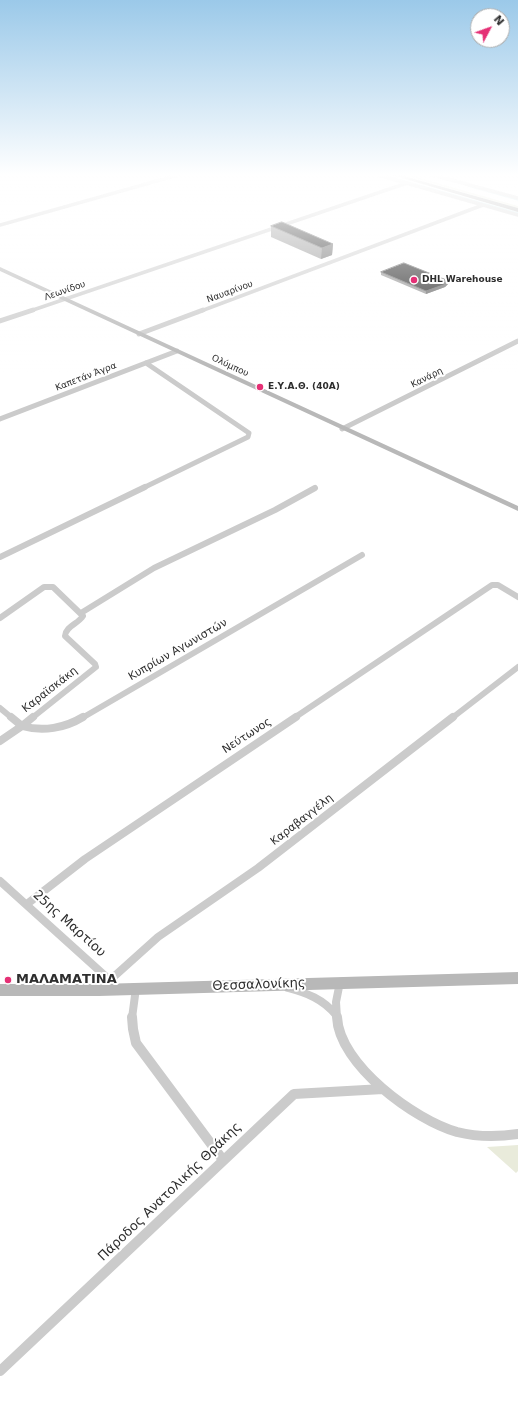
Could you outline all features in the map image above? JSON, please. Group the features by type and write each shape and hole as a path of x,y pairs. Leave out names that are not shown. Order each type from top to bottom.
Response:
{"street":[{"name":"Λεωνίδου","path":"0,321 237,241"},
{"name":"Ναυαρίνου","path":"139,334 388,241"},
{"name":"Ολύμπου","path":"0,269 342,429 518,509"},
{"name":"Κανάρη","path":"342,429 518,341"},
{"name":"Καπετάν Άγρα","path":"0,419 177,351"},
{"path":"0,557 248,437 249,433 243,428 146,363"},
{"path":"0,618 49,586 53,587 81,613 154,568 275,510 315,488"},
{"name":"Κυπρίων Αγωνιστών","path":"22,726 30,729 45,730 80,719 362,555"},
{"name":"Νεύτωνος","path":"27,904 110,842 484,591 496,584 518,597"},
{"name":"Καραϊσκάκη","path":"0,708 22,726 95,668 95,664 67,638 64,633 69,627 82,619 83,616 81,613"},
{"name":"Καραβαγγέλη","path":"114,985 158,937 258,868 518,667"},
{"path":"0,741 22,726"},
{"name":"25ης Μαρτίου","path":"0,880 114,985"},
{"name":"Θεσσαλονίκης","path":"0,990 99,990 114,985 136,988 518,978"},
{"path":"340,982 336,1001 339,1030 344,1044 368,1076 383,1089 428,1120 458,1132 502,1136 518,1134"},
{"path":"277,985 301,992 323,1001 337,1015"},
{"path":"136,988 131,1020 132,1032 136,1043 223,1160"},
{"name":"Πάροδος Ανατολικής Θράκης","path":"0,1371 294,1094 383,1089"}],"green space":[{"path":"518,1145 518,1171 516,1173 487,1147"}],"building":[{"path":"305,241 325,241 333,244 322,248"},
{"name":"DHL Warehouse","path":"404,263 449,281 444,284 446,284 426,291 381,272"}],"place":[{"name":"DHL Warehouse","path":"414,280"},
{"name":"Ε.Υ.Α.Θ. (40Α)","path":"260,387"},
{"name":"ΜΑΛΑΜΑΤΙΝΑ","path":"8,980"}]}
